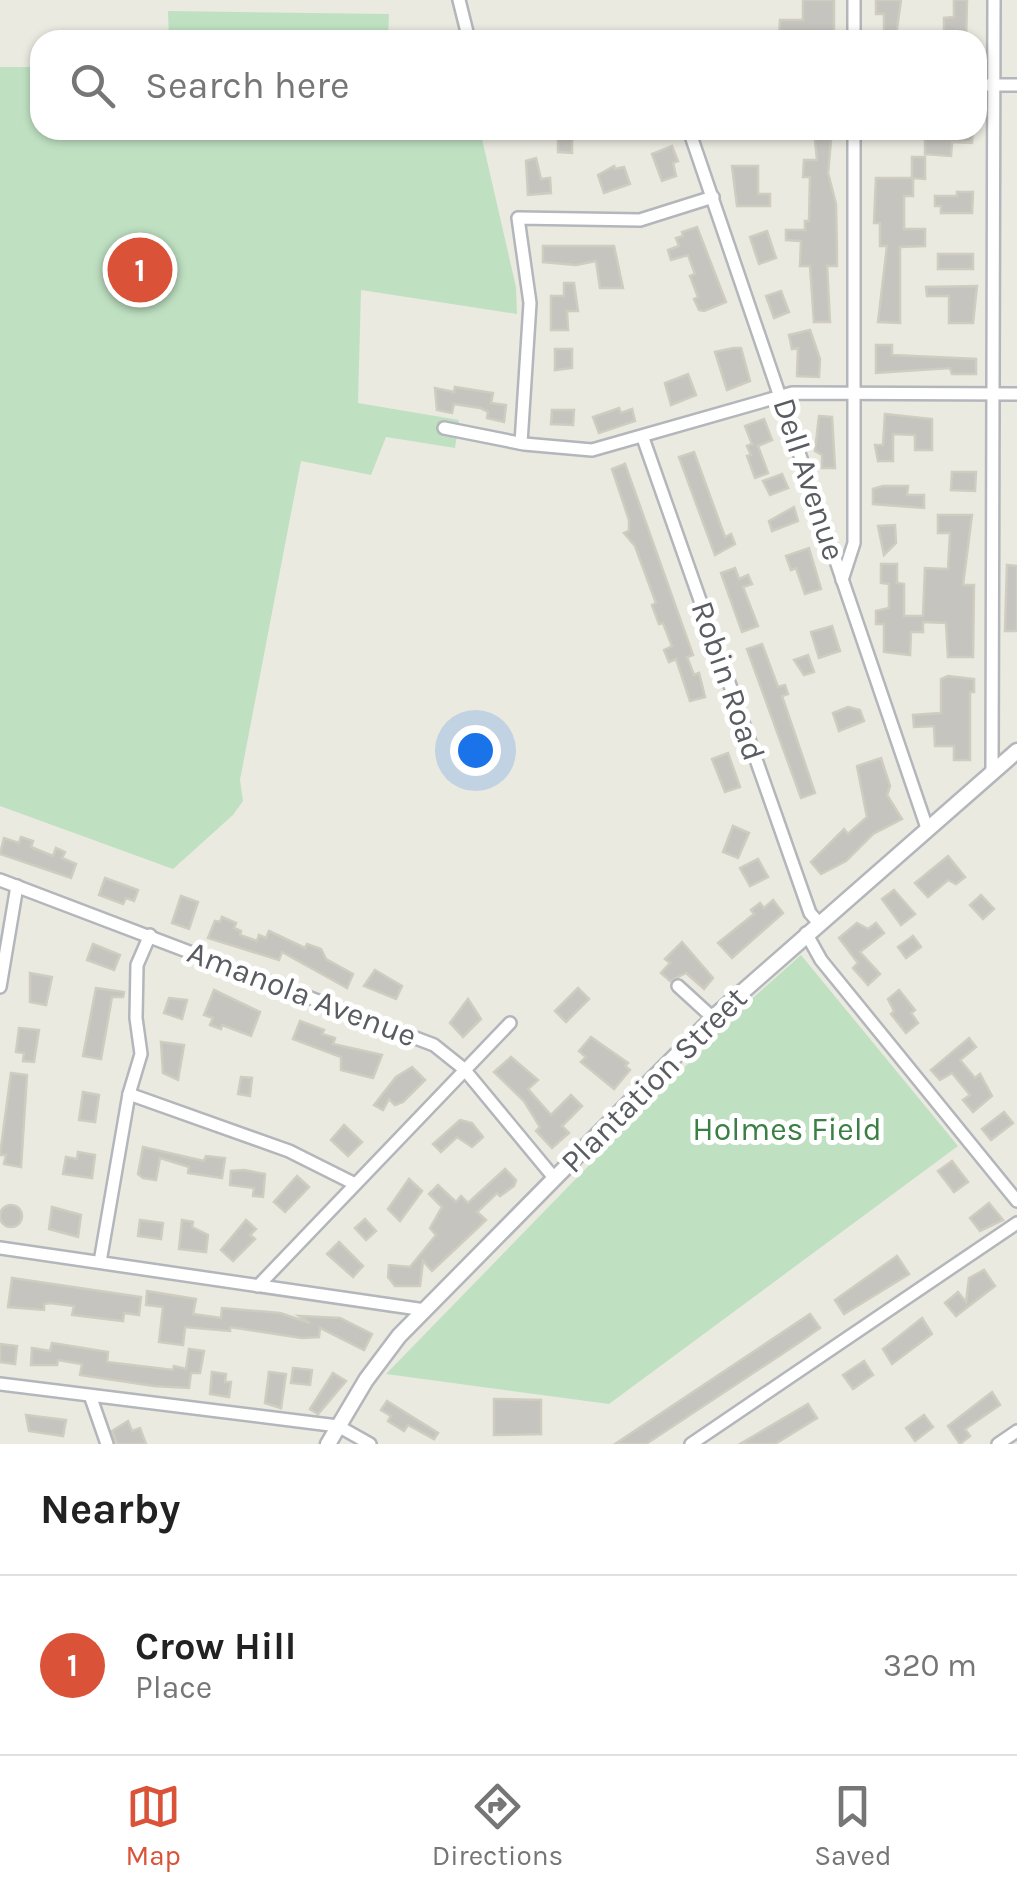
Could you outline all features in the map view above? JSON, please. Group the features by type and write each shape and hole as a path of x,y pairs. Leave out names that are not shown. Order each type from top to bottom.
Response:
{"street":[{"path":"459,0 466,30"},
{"path":"854,0 854,30"},
{"path":"992,772 994,0"},
{"path":"987,85 1017,85"},
{"name":"Dell Avenue","path":"693,140 927,828"},
{"path":"842,580 854,542 854,140"},
{"path":"521,443 530,303 518,218 640,220 714,196"},
{"path":"444,428 521,443 592,450 792,393 1017,394"},
{"name":"Robin Road","path":"642,438 794,869 810,912 818,922"},
{"name":"Plantation Street","path":"328,1444 378,1362 713,1018 1017,750"},
{"name":"Amanola Avenue","path":"0,880 403,1030 441,1050 465,1070 555,1179"},
{"path":"0,987 17,886"},
{"path":"806,934 821,960 1017,1201"},
{"path":"100,1262 129,1094 141,1054 136,1018 137,965 150,935"},
{"path":"678,986 713,1018"},
{"path":"258,1286 510,1023"},
{"path":"129,1094 289,1151 354,1184"},
{"path":"692,1444 1017,1223"},
{"path":"0,1248 425,1310"},
{"path":"0,1384 338,1426 370,1444"},
{"path":"92,1398 107,1444"},
{"path":"998,1444 1017,1432"}],"green space":[{"path":"168,11 389,14 388,30 169,30"},
{"path":"0,67 30,67 30,140 482,140 516,287 517,314 361,290 358,403 459,420 455,448 386,437 371,475 301,461 240,780 243,801 233,815 173,869 0,806"},
{"name":"Holmes Field","path":"801,955 958,1146 609,1404 386,1374 746,1004"}],"building":[{"path":"803,0 834,0 834,30 780,30 780,20 803,20"},
{"path":"876,0 901,0 897,30 884,30 884,14 876,14"},
{"path":"954,0 967,0 966,30 944,30 944,18 954,17"},
{"path":"558,140 572,140 572,153 558,152"},
{"path":"815,140 831,140 828,173 836,204 837,266 827,266 830,322 814,322 810,266 800,266 801,241 786,240 786,230 805,230 805,221 809,221 810,177 803,177 804,160 817,160"},
{"path":"925,140 972,140 952,142 951,156 925,154"},
{"path":"672,146 678,161 673,163 676,176 662,181 652,154"},
{"path":"912,157 925,157 925,179 913,178 913,196 904,196 904,229 925,229 925,246 900,247 900,323 878,322 887,246 880,246 880,223 874,223 876,178 912,178"},
{"path":"536,158 541,179 550,178 551,193 528,195 526,161"},
{"path":"614,166 624,167 630,184 604,193 598,175"},
{"path":"732,166 758,166 758,194 770,194 770,206 737,206"},
{"path":"957,192 973,192 972,213 941,213 941,206 935,206 935,196 957,196"},
{"path":"697,227 726,302 704,311 699,310 694,299 698,297 690,276 695,274 688,255 671,260 668,250 679,246 676,238 683,236 682,232"},
{"path":"767,231 776,258 759,264 750,237"},
{"path":"543,246 614,246 623,288 600,288 596,261 576,265 543,262"},
{"path":"938,254 973,254 973,269 938,269"},
{"path":"564,283 574,283 578,311 567,311 568,330 551,330 551,296 564,296"},
{"path":"977,286 973,323 949,323 949,296 927,296 926,287"},
{"path":"781,291 789,312 774,318 766,296"},
{"path":"810,330 820,359 819,377 797,376 798,348 792,349 789,335"},
{"path":"876,345 892,345 892,355 976,359 976,374 952,374 950,368 876,373"},
{"path":"741,348 750,381 727,390 715,352"},
{"path":"555,349 572,349 572,368 555,370"},
{"path":"688,374 696,395 671,405 665,383"},
{"path":"455,387 493,393 491,403 506,405 504,422 487,418 488,412 480,408 454,404 452,413 437,410 435,388 454,392"},
{"path":"619,408 621,413 632,409 635,421 599,433 593,417"},
{"path":"552,410 574,410 573,425 551,424"},
{"path":"885,414 932,419 932,450 915,450 915,435 893,434 893,461 878,461 875,445 883,445"},
{"path":"819,416 832,417 835,468 822,468 822,455 815,451"},
{"path":"764,419 772,440 758,446 768,473 755,478 747,456 751,455 747,446 752,444 745,426"},
{"path":"694,452 725,537 731,534 735,544 715,555 679,457"},
{"path":"625,464 693,655 687,657 694,675 699,673 705,697 690,701 676,659 669,662 664,650 672,646 663,623 659,624 652,605 656,603 635,546 624,533 629,531 629,520 612,469"},
{"path":"952,472 976,472 975,491 951,490"},
{"path":"782,474 788,488 770,495 763,481"},
{"path":"908,486 907,495 924,495 924,508 873,504 873,489"},
{"path":"794,507 798,521 772,531 769,521"},
{"path":"938,515 972,515 963,585 974,585 973,657 948,657 946,623 923,622 923,632 911,632 910,655 884,652 884,624 876,624 876,611 889,608 889,584 881,583 881,564 897,564 897,583 904,584 904,616 923,616 925,568 948,569 950,533 938,533"},
{"path":"895,525 896,543 884,555 878,526"},
{"path":"809,548 821,589 805,594 796,568 791,570 786,556"},
{"path":"1007,565 1017,566 1017,631 1005,631"},
{"path":"735,568 739,579 748,575 752,584 743,587 758,626 742,632 721,573"},
{"path":"832,626 840,651 819,658 811,632"},
{"path":"762,644 778,687 785,685 788,694 782,696 815,793 801,798 747,649"},
{"path":"808,655 814,672 804,675 794,660"},
{"path":"941,679 974,679 974,692 970,692 970,760 954,760 954,746 935,746 934,726 914,727 913,715 941,713"},
{"path":"848,707 860,710 864,721 839,731 833,713"},
{"path":"728,753 740,787 725,792 712,759"},
{"path":"881,758 890,786 887,795 902,819 873,834 846,861 821,874 811,862 844,829 848,834 867,817 857,766"},
{"path":"733,826 749,833 738,858 723,852"},
{"path":"21,837 33,841 31,847 53,856 56,848 65,852 62,858 76,864 71,878 0,854 4,838 19,843"},
{"path":"948,856 965,877 956,884 948,880 928,897 915,883"},
{"path":"758,859 768,877 750,886 740,868"},
{"path":"105,878 138,890 134,901 126,898 123,904 99,895"},
{"path":"894,890 915,914 901,925 882,899"},
{"path":"981,895 994,909 983,919 970,905"},
{"path":"181,896 198,902 189,929 172,923"},
{"path":"773,900 783,913 732,958 718,943 754,914 751,910 760,903 764,908"},
{"path":"222,917 236,923 234,928 241,931 240,935 257,941 259,935 266,938 269,931 305,948 307,944 321,949 326,959 353,974 347,988 282,952 279,960 208,938 215,921 220,922"},
{"path":"857,923 868,929 876,923 884,933 860,952 880,974 868,985 853,968 858,963 839,938"},
{"path":"913,936 921,947 906,958 898,947"},
{"path":"682,942 713,978 704,989 686,973 670,981 661,973 670,963 665,959"},
{"path":"93,944 120,955 114,970 87,960"},
{"path":"375,970 402,986 396,999 364,986"},
{"path":"30,973 52,977 46,1005 30,1002"},
{"path":"96,988 124,992 123,997 112,997 101,1059 83,1056"},
{"path":"578,988 589,999 566,1022 555,1011"},
{"path":"214,990 260,1012 251,1036 222,1025 221,1029 210,1025 213,1018 204,1015"},
{"path":"899,990 915,1010 911,1013 918,1023 906,1033 891,1014 894,1011 888,999"},
{"path":"169,998 187,1000 182,1019 164,1013"},
{"path":"468,999 481,1019 463,1037 450,1023"},
{"path":"300,1021 324,1030 322,1034 335,1038 333,1044 382,1055 373,1078 341,1070 341,1057 293,1039"},
{"path":"19,1028 39,1030 34,1062 23,1061 24,1053 16,1052"},
{"path":"591,1037 628,1063 625,1066 630,1070 614,1089 581,1062 586,1057 579,1051"},
{"path":"969,1038 976,1047 960,1060 975,1078 980,1074 992,1096 973,1112 963,1100 970,1095 952,1073 940,1080 931,1070"},
{"path":"161,1042 184,1045 178,1080 163,1073"},
{"path":"511,1057 538,1080 528,1089 551,1115 571,1095 582,1106 562,1126 569,1133 552,1148 536,1131 540,1127 524,1101 494,1072"},
{"path":"412,1067 425,1080 403,1102 395,1105 389,1099 383,1110 374,1105 396,1077"},
{"path":"11,1073 27,1075 21,1167 4,1164 6,1155 0,1155"},
{"path":"241,1077 252,1078 250,1096 238,1094"},
{"path":"83,1092 99,1095 95,1122 79,1120"},
{"path":"1004,1112 1013,1123 991,1140 982,1129"},
{"path":"460,1120 472,1123 483,1137 472,1147 457,1137 441,1152 433,1144"},
{"path":"344,1125 362,1142 348,1156 331,1140"},
{"path":"143,1147 204,1161 206,1156 225,1158 222,1178 188,1173 189,1167 160,1158 156,1180 143,1178 138,1174"},
{"path":"78,1152 95,1155 92,1178 63,1174 66,1157 77,1159"},
{"path":"952,1161 968,1182 954,1192 938,1171"},
{"path":"505,1169 516,1180 514,1186 500,1196 497,1193 477,1212 486,1220 432,1271 423,1261 420,1286 395,1286 388,1277 389,1265 410,1267 436,1235 430,1228 442,1207 429,1194 438,1185 456,1202 461,1196 468,1203"},
{"path":"231,1171 265,1174 263,1197 253,1196 254,1188 230,1185"},
{"path":"297,1176 309,1187 285,1212 274,1202"},
{"path":"409,1179 422,1191 400,1221 388,1209"},
{"path":"989,1203 1003,1220 980,1231 970,1218"},
{"path":"11,1205 19,1208 19,1224 11,1227 3,1224 0,1216 3,1208"},
{"path":"52,1207 81,1215 78,1237 49,1229"},
{"path":"365,1219 376,1231 366,1240 355,1228"},
{"path":"140,1220 163,1223 161,1239 138,1236"},
{"path":"182,1220 193,1222 192,1227 208,1235 206,1252 179,1249"},
{"path":"246,1220 256,1229 250,1235 255,1239 233,1261 221,1250"},
{"path":"339,1242 363,1266 353,1277 327,1254"},
{"path":"897,1256 909,1274 844,1314 835,1300"},
{"path":"984,1270 995,1286 956,1316 945,1303 958,1292 966,1302 969,1278"},
{"path":"12,1278 141,1297 139,1315 124,1313 123,1321 72,1315 74,1306 50,1303 44,1304 44,1310 8,1307"},
{"path":"147,1291 196,1299 193,1314 221,1318 222,1308 280,1313 310,1323 299,1316 340,1318 372,1334 364,1350 320,1328 319,1337 302,1338 230,1327 230,1331 185,1327 183,1345 159,1342 163,1307 146,1305"},
{"path":"810,1314 820,1328 797,1344 646,1444 615,1444"},
{"path":"922,1318 932,1334 892,1364 883,1349"},
{"path":"52,1343 108,1352 107,1362 173,1370 174,1366 186,1369 189,1349 204,1351 200,1373 191,1373 189,1388 80,1375 82,1364 58,1360 57,1365 31,1365 32,1348 50,1351"},
{"path":"0,1344 17,1346 15,1364 0,1362"},
{"path":"864,1361 873,1375 853,1389 843,1375"},
{"path":"293,1368 312,1370 310,1385 291,1383"},
{"path":"212,1372 226,1374 225,1382 231,1382 229,1397 210,1394"},
{"path":"269,1372 286,1374 281,1408 265,1403"},
{"path":"333,1373 346,1381 318,1414 310,1409"},
{"path":"992,1392 1000,1405 965,1429 970,1436 960,1444 948,1426"},
{"path":"494,1399 541,1400 541,1434 494,1435"},
{"path":"387,1401 438,1433 434,1439 408,1425 404,1431 388,1421 391,1416 381,1410"},
{"path":"808,1404 817,1418 775,1444 740,1444"},
{"path":"26,1415 66,1420 63,1436 29,1431"},
{"path":"924,1415 933,1427 915,1441 906,1428"},
{"path":"128,1421 132,1431 140,1428 146,1444 117,1444 112,1431"}],"place":[{"name":"Crow Hill","path":"140,270"}]}
